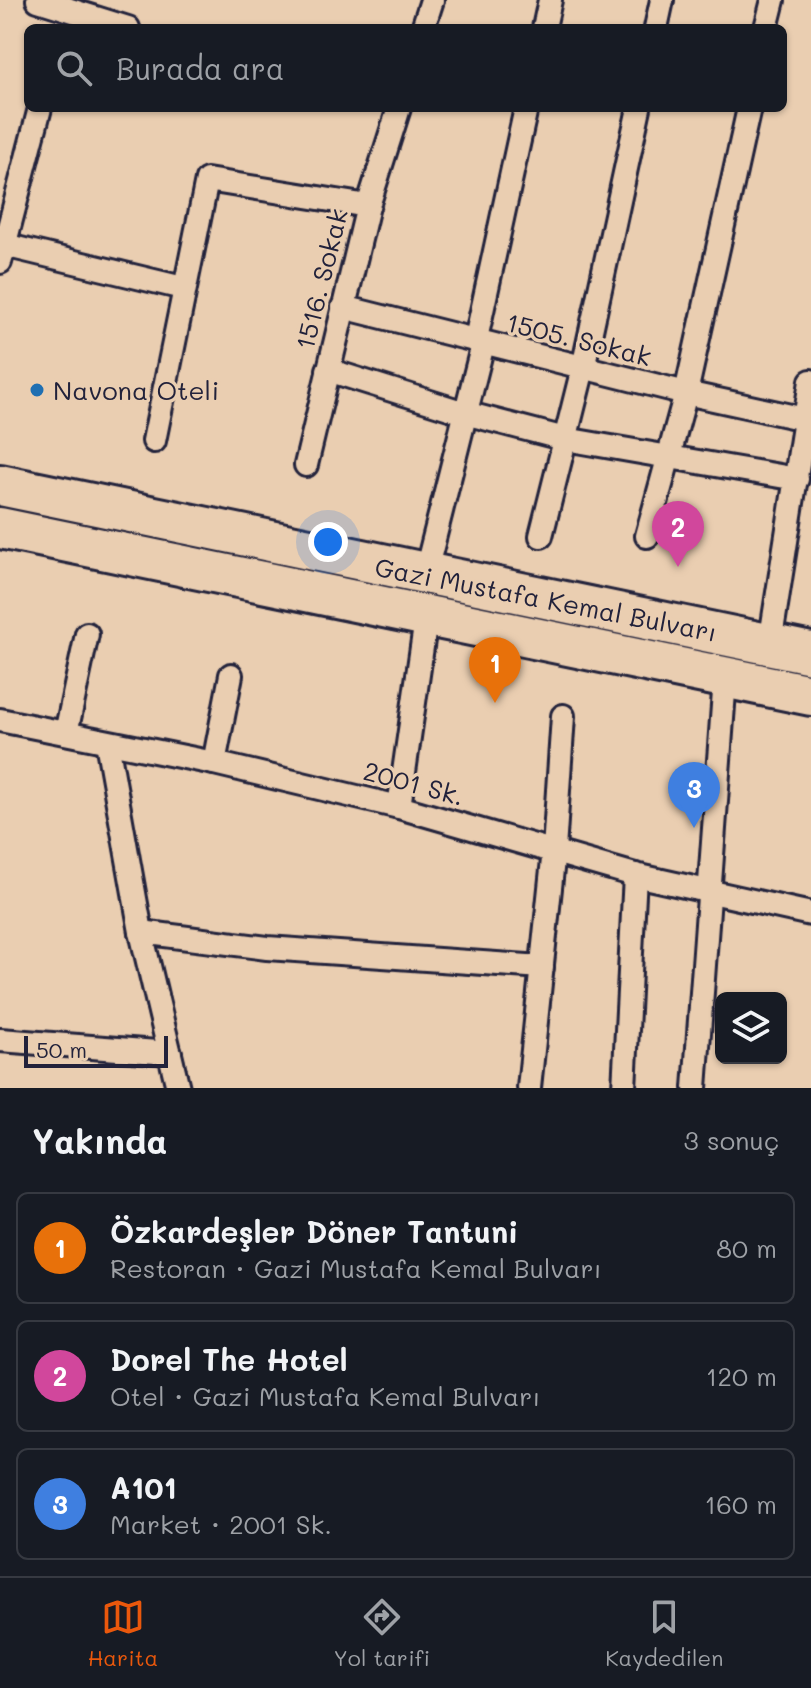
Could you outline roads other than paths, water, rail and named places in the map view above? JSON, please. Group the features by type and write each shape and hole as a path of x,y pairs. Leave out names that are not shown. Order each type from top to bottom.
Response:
{"highway":[{"name":"Gazi Mustafa Kemal Bulvarı","path":"0,485 811,653"},
{"name":"Gazi Mustafa Kemal Bulvarı","path":"0,528 426,619 811,695"}],"street":[{"path":"38,0 63,19 99,24"},
{"path":"424,24 432,0"},
{"path":"545,24 550,0"},
{"path":"657,24 662,0"},
{"path":"767,24 773,0"},
{"path":"39,112 2,254 183,288"},
{"name":"1516. Sokak","path":"306,465 368,206 398,112"},
{"path":"425,575 465,413 525,112"},
{"path":"541,536 583,368 638,112"},
{"path":"647,536 686,393 748,112"},
{"path":"154,441 207,180 368,206"},
{"name":"1505. Sokak","path":"343,307 686,393 805,419"},
{"path":"328,370 465,413 565,439 797,479"},
{"path":"770,644 811,381"},
{"path":"399,807 426,619"},
{"path":"66,733 87,634"},
{"path":"214,763 231,675"},
{"path":"695,1088 712,894 725,678"},
{"path":"529,1088 554,850 563,716"},
{"name":"2001 Sk.","path":"0,720 214,763 399,807 635,875 811,914"},
{"path":"107,742 141,932 178,1088"},
{"path":"624,1088 635,875"},
{"path":"141,932 267,948 542,967"},
{"path":"0,1040 170,1053"}],"place":[{"name":"Navona Oteli","path":"37,390"},
{"name":"Dorel The Hotel","path":"678,567"},
{"name":"Özkardeşler Döner Tantuni","path":"495,703"},
{"name":"A101","path":"694,828"}]}
